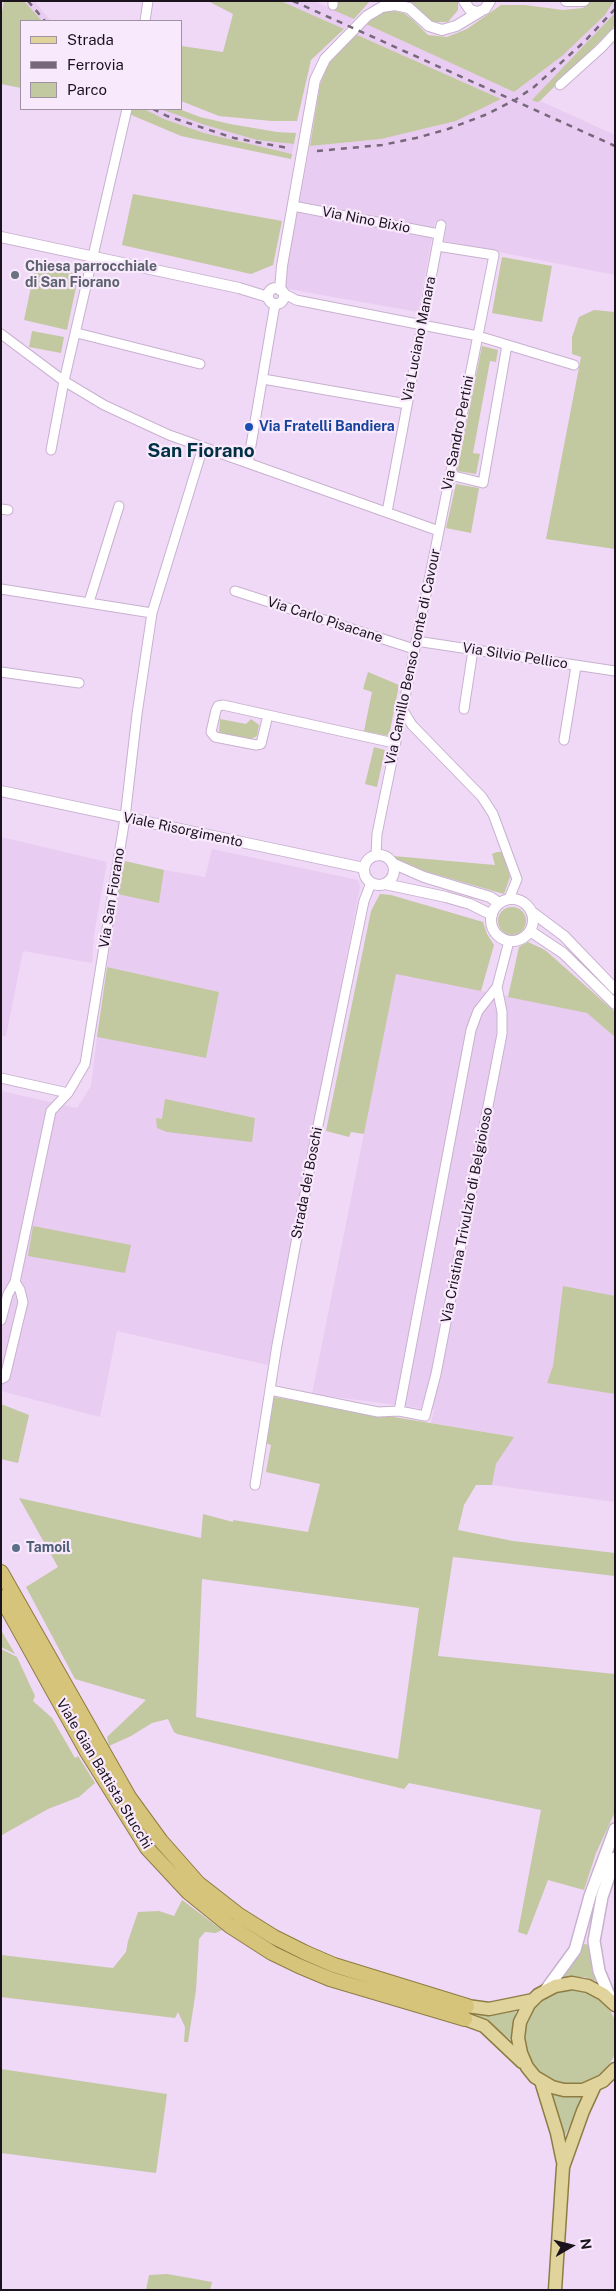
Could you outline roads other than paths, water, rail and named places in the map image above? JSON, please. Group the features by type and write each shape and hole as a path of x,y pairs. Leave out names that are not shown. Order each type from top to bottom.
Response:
{"highway":[{"name":"Viale Gian Battista Stucchi","path":"1,1572 128,1797 161,1841 198,1882 239,1915 274,1937 304,1952 334,1965 466,2012"},
{"name":"Viale Gian Battista Stucchi","path":"1,1597 87,1752 147,1848 188,1892 230,1926 272,1953 299,1966 330,1979 466,2012"}],"main road":[{"path":"527,2067 519,2048 518,2033 522,2018 533,2000 544,1991 575,1950 590,1896 615,1829"},
{"path":"613,2003 599,1971 594,1941 602,1897 615,1858"},
{"path":"544,1991 560,1985 577,1984 599,1991 613,2003"},
{"name":"Viale Gian Battista Stucchi","path":"466,2012 533,2000"},
{"name":"Viale Gian Battista Stucchi","path":"466,2012 513,2051 540,2081"},
{"path":"540,2081 564,2090 583,2090 596,2085 615,2069"},
{"path":"540,2081 557,2132 563,2167 555,2290"},
{"path":"563,2167 580,2118 596,2085"}],"street":[{"path":"146,20 148,1"},
{"path":"248,463 276,295 316,80 325,59 367,16 382,7 395,5 409,8 429,26 439,30 448,29 481,11 489,6 490,1"},
{"path":"566,1 584,1"},
{"path":"464,2 470,10 481,11"},
{"path":"462,21 464,2"},
{"path":"560,85 615,33"},
{"path":"51,450 64,381 77,334 92,257 127,110"},
{"name":"Via Nino Bixio","path":"293,206 440,230"},
{"name":"Via Luciano Manara","path":"386,512 440,230"},
{"path":"1,237 296,300 478,336 574,365"},
{"name":"Via Sandro Pertini","path":"437,246 494,255 439,531"},
{"name":"Via Camillo Benso conte di Cavour","path":"1,334 64,381 104,405 169,435 439,531 376,834 376,856"},
{"path":"77,334 200,364"},
{"path":"450,475 483,483 507,345"},
{"path":"263,379 407,404"},
{"name":"Via San Fiorano","path":"1,1320 8,1294 15,1282 51,1111 68,1093 85,1064 125,818 137,714 152,613 203,447"},
{"path":"89,602 119,506"},
{"path":"1,589 152,613"},
{"name":"Via Carlo Pisacane","path":"235,590 415,645"},
{"name":"Via Silvio Pellico","path":"415,645 473,650 615,672"},
{"path":"464,709 473,650"},
{"path":"564,740 576,666"},
{"path":"1,672 79,684"},
{"path":"268,716 261,744 256,745 215,737 211,732 218,706 223,705 394,743"},
{"path":"402,709 412,725 482,797 493,814 517,879 504,901 492,915 492,925 496,934 509,941 524,938 530,931 533,918 532,912"},
{"name":"Viale Risorgimento","path":"1,791 364,868"},
{"path":"492,915 462,902 385,884 371,883 366,878 364,868 368,860 376,856 385,857 392,863 424,877 504,901 518,900 526,904 532,912 564,936 615,989"},
{"path":"385,884 393,874 392,863"},
{"name":"Strada dei Boschi","path":"255,1485 315,1140 364,901 371,883"},
{"path":"530,931 563,952 615,1004"},
{"name":"Via Cristina Trivulzio di Belgioioso","path":"399,1411 472,1030 478,1011 497,987 509,941"},
{"name":"Via Cristina Trivulzio di Belgioioso","path":"270,1390 378,1412 399,1411 425,1416 436,1374 502,1034 502,1012 497,987"},
{"path":"1,1078 68,1093"},
{"name":"Via San Fiorano","path":"1,1379 5,1377 23,1302 20,1290 15,1282"}],"railway":[{"path":"28,1 44,20"},
{"path":"293,1 615,146"},
{"path":"317,151 382,145 416,138 448,129 485,115 515,100 534,87 584,42 615,9"},
{"path":"155,110 167,116 234,138 288,148"}],"place":[{"name":"Chiesa parrocchiale di San Fiorano","path":"15,275"},
{"name":"Via Fratelli Bandiera","path":"249,427"},
{"name":"Tamoil","path":"16,1548"}],"district":[{"name":"San Fiorano","path":"201,451"}]}
